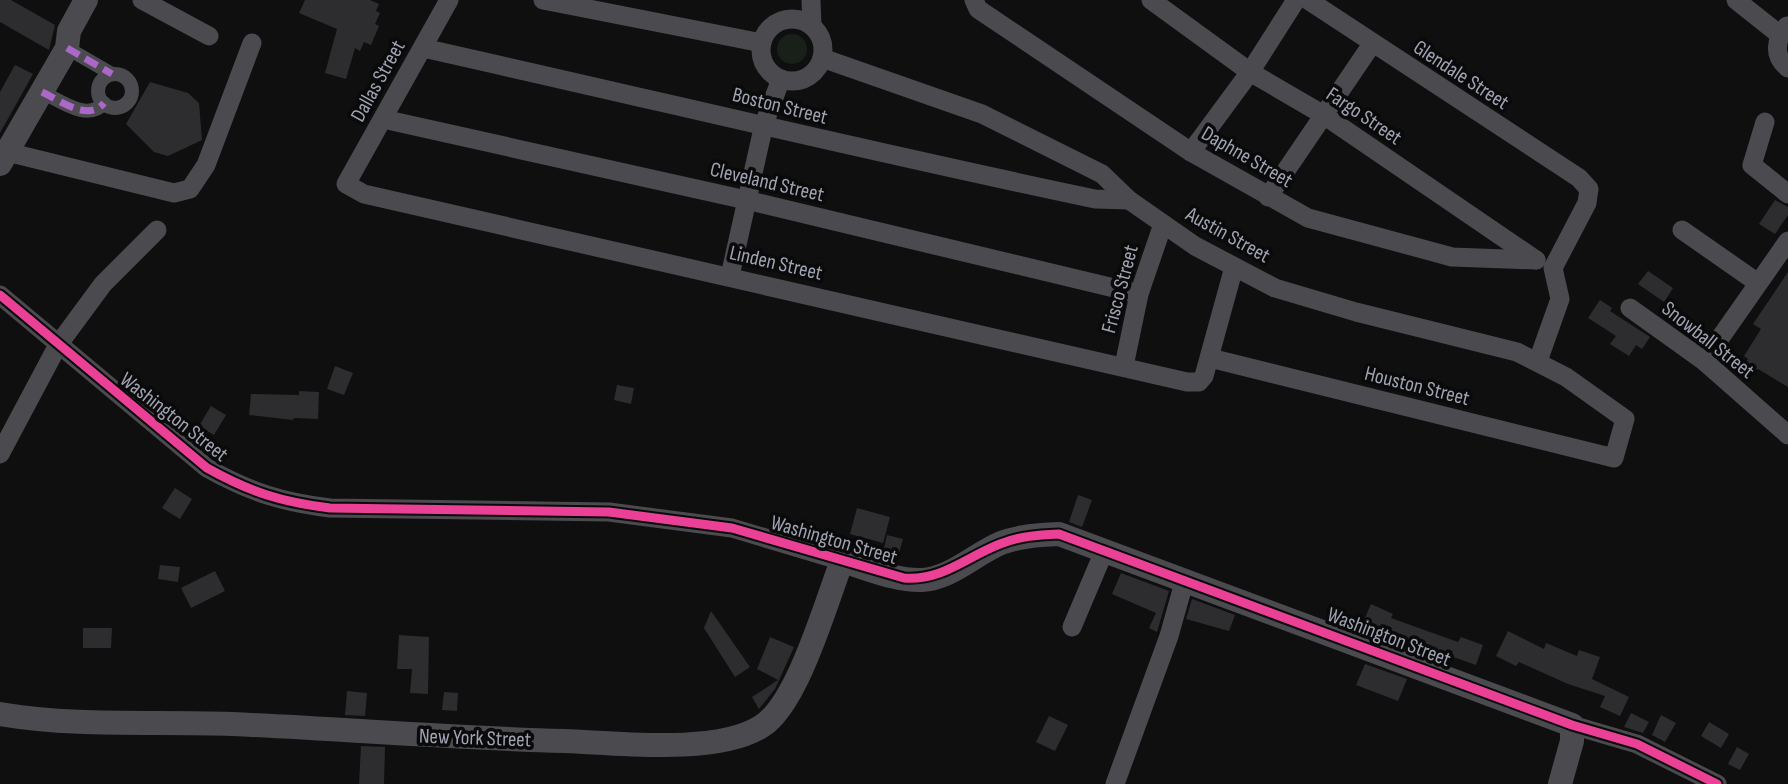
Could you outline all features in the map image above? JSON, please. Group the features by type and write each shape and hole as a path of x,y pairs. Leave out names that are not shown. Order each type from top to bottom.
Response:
{"street":[{"path":"86,0 69,31 67,48 4,158 174,193 190,189 206,164 251,44"},
{"path":"67,48 81,38 102,0"},
{"path":"142,0 209,36"},
{"name":"Dallas Street","path":"346,184 449,0"},
{"path":"543,0 762,43"},
{"path":"787,19 796,0"},
{"path":"811,0 812,26"},
{"name":"Daphne Street","path":"974,0 978,9 1191,152 1308,218 1452,257 1545,264"},
{"name":"Fargo Street","path":"1151,0 1250,72 1322,114 1545,264"},
{"path":"1191,152 1250,72 1296,0"},
{"name":"Glendale Street","path":"1308,0 1578,178 1589,189 1587,202 1545,264"},
{"path":"1736,0 1784,30 1777,46 1778,57 1788,68"},
{"path":"787,19 796,19 812,26 822,40 822,58 811,75 791,81 781,79 763,61 762,43 771,27 787,19"},
{"path":"1268,197 1372,44"},
{"path":"67,48 111,74"},
{"name":"Boston Street","path":"423,48 764,124 933,165 1095,199 1129,200"},
{"name":"Austin Street","path":"822,58 982,114 1102,174 1129,200 1163,224 1234,267 1275,288 1315,302 1480,341 1538,361 1566,377 1625,419"},
{"path":"111,74 119,74 130,81 131,97 117,108 104,103 98,90 105,77 111,74"},
{"path":"730,276 764,124 781,79"},
{"path":"42,92 89,113 97,111 104,103"},
{"name":"Cleveland Street","path":"383,119 746,200 1139,294"},
{"path":"1765,122 1752,165 1788,194"},
{"name":"Linden Street","path":"346,184 363,194 1187,382 1199,382 1210,358"},
{"name":"Frisco Street","path":"1124,366 1139,294 1163,224"},
{"path":"0,454 58,345 103,284 157,230"},
{"path":"1682,230 1758,283"},
{"path":"1704,361 1788,241"},
{"path":"1538,361 1560,299 1545,264"},
{"path":"1210,358 1234,267"},
{"name":"Washington Street","path":"0,295 207,468 246,490 286,503 330,508 609,512 732,528 904,578 923,580 943,574 1000,544 1028,535 1059,534 1572,725 1637,744 1717,784"},
{"name":"Snowball Street","path":"1630,308 1704,361 1785,425"},
{"name":"Houston Street","path":"1210,358 1614,458 1625,419"},
{"path":"1072,627 1105,549"},
{"name":"New York Street","path":"0,714 53,723 233,724 486,739 675,745 730,740 763,726 788,697 842,561"},
{"path":"1115,784 1169,636 1185,579"},
{"path":"1560,784 1572,741 1572,725"}],"shaded area":[{"path":"792,34 803,38 807,49 803,60 792,64 781,60 777,49 781,38"}],"building":[{"path":"0,0 11,0 55,25 49,50 0,22"},
{"path":"305,0 370,0 379,4 376,11 380,13 375,24 379,26 371,45 364,42 360,51 355,48 346,79 325,73 337,29 299,13"},
{"path":"15,65 33,74 0,133 0,92"},
{"path":"150,82 188,93 199,103 202,140 168,156 154,152 126,124"},
{"path":"1775,200 1788,207 1788,215 1775,234 1759,224"},
{"path":"1648,271 1673,288 1664,302 1638,284"},
{"path":"1788,272 1788,387 1758,369 1755,372 1744,366 1748,359 1744,356 1761,329 1753,324"},
{"path":"1600,300 1612,308 1610,311 1650,337 1642,349 1636,345 1629,356 1610,344 1616,336 1588,318"},
{"path":"335,366 353,373 344,395 327,389"},
{"path":"617,385 634,388 631,404 614,400"},
{"path":"299,391 319,392 318,419 293,420 249,415 251,394 299,395"},
{"path":"211,406 226,415 214,435 199,426"},
{"path":"175,488 192,499 180,519 162,508"},
{"path":"1078,495 1092,500 1082,527 1069,522"},
{"path":"857,508 890,517 883,543 850,534"},
{"path":"887,535 903,539 898,557 883,553"},
{"path":"160,565 180,567 178,582 158,579"},
{"path":"215,571 225,591 191,608 181,588"},
{"path":"1121,573 1169,591 1157,632 1149,628 1156,613 1112,594"},
{"path":"1192,599 1235,615 1229,631 1186,619"},
{"path":"1371,604 1393,614 1391,618 1458,642 1461,637 1483,645 1476,665 1439,652 1437,659 1361,627"},
{"path":"711,611 750,667 735,677 704,628"},
{"path":"83,628 112,628 111,648 83,648"},
{"path":"1508,631 1544,649 1546,643 1577,656 1579,650 1600,657 1592,679 1629,697 1620,716 1600,707 1605,696 1568,684 1519,662 1516,666 1496,656"},
{"path":"399,635 429,637 428,694 410,693 412,669 397,669"},
{"path":"770,637 794,647 775,689 759,709 752,697 778,680 757,669"},
{"path":"1365,664 1407,679 1398,701 1356,685"},
{"path":"347,691 367,693 365,716 345,715"},
{"path":"444,692 458,693 457,711 442,710"},
{"path":"1631,713 1649,722 1643,733 1624,727"},
{"path":"1661,715 1676,723 1665,742 1652,735"},
{"path":"1049,716 1068,725 1055,751 1036,742"},
{"path":"1709,722 1729,734 1721,748 1701,736"},
{"path":"361,746 385,747 384,784 359,784"},
{"path":"1737,747 1749,754 1740,770 1728,764"}],"marked path":[{"path":"67,48 112,74"},
{"path":"42,92 82,110 90,111 104,103"}],"cycle path":[{"path":"0,295 207,468 237,484 281,499 330,508 609,512 732,528 904,578 918,578 942,572 1015,539 1059,534 1572,725 1637,744 1717,784"}]}
